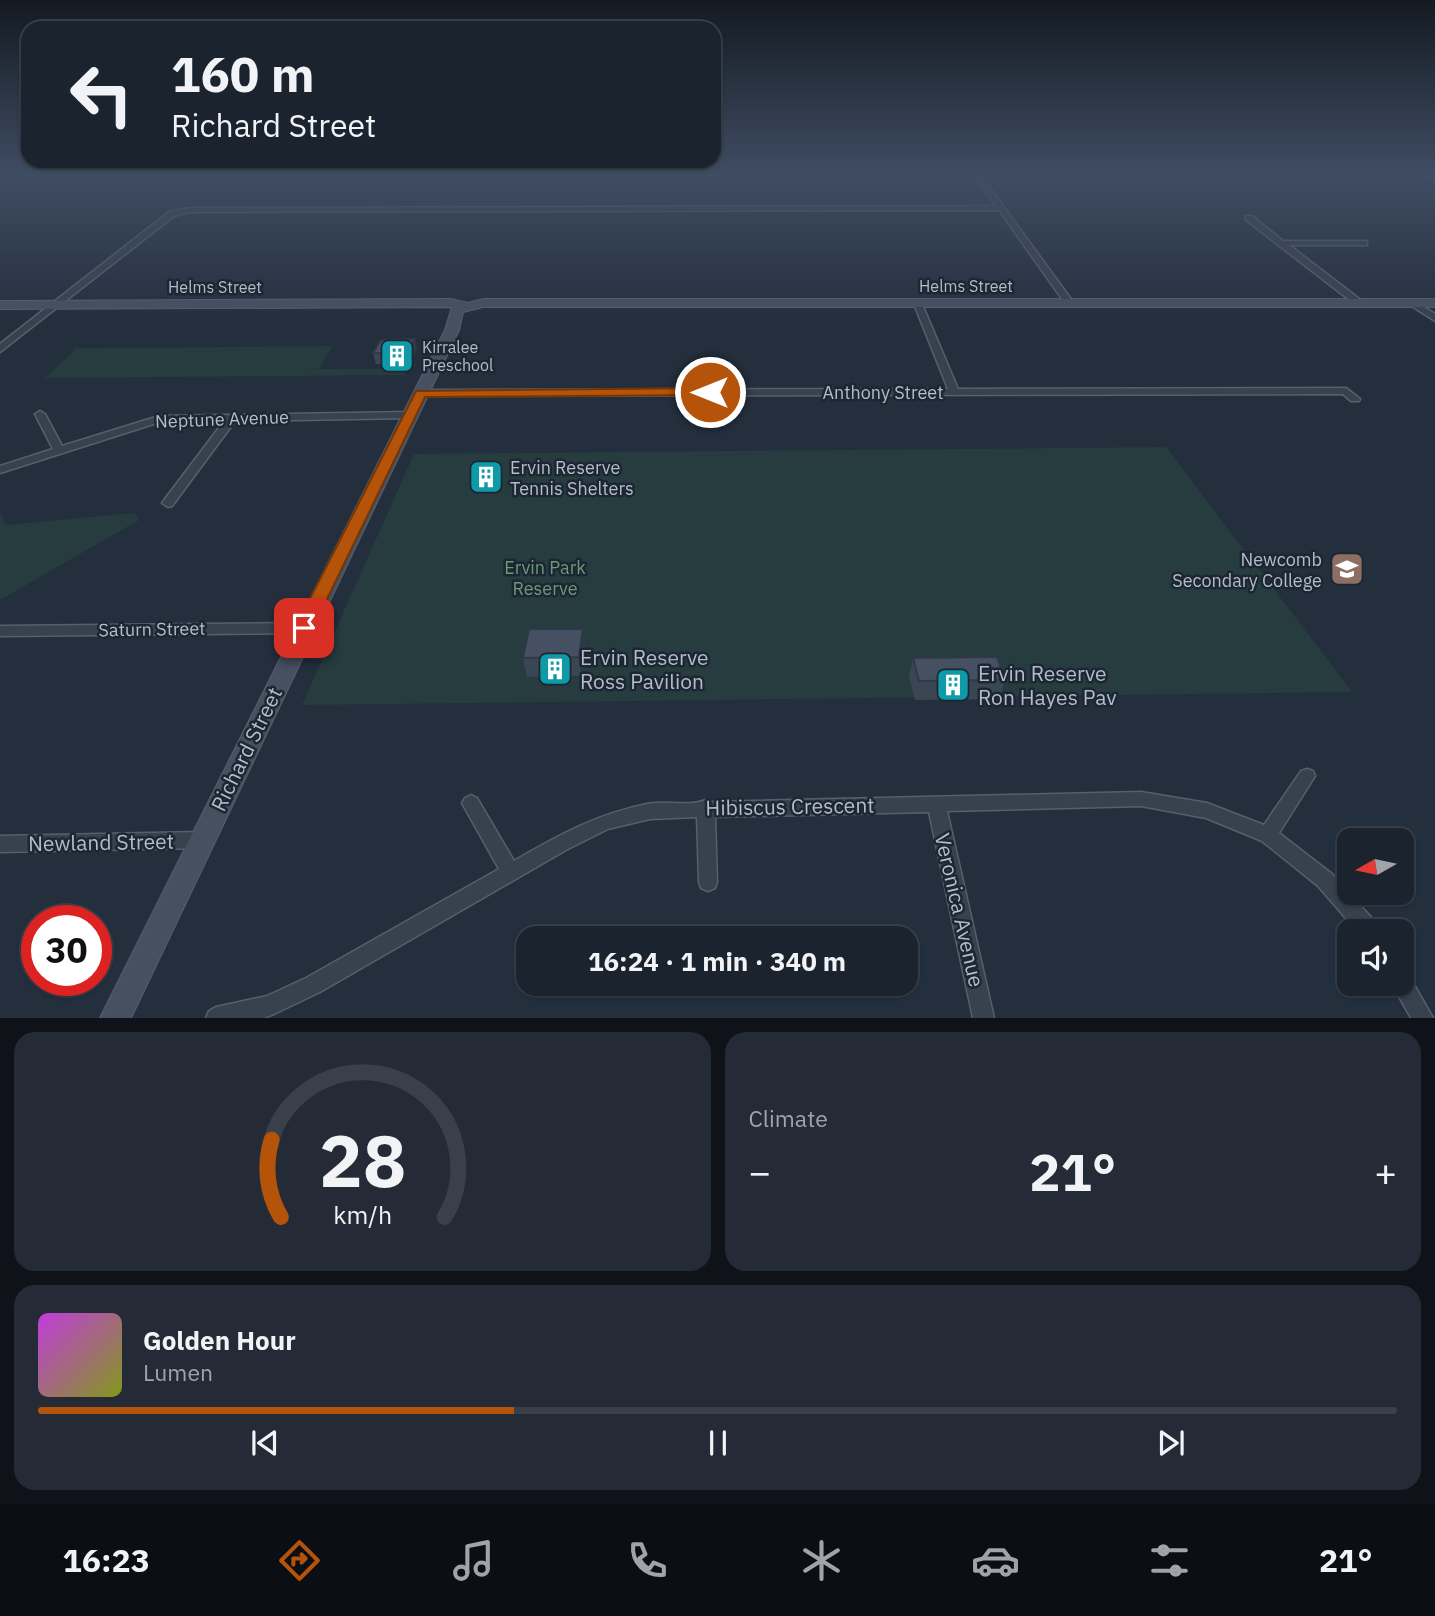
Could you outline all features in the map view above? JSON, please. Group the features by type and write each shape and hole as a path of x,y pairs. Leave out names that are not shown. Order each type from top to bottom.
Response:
{"street":[{"path":"0,349 159,225"},
{"path":"1013,225 1070,304"},
{"path":"1257,225 1359,303"},
{"path":"1281,243 1364,243"},
{"path":"1413,303 1435,318"},
{"name":"Helms Street","path":"0,305 431,304 460,314 497,304 1435,303"},
{"path":"918,304 954,392"},
{"name":"Richard Street","path":"115,1017 460,314"},
{"name":"Anthony Street","path":"421,393 1345,388 1355,399"},
{"path":"40,414 59,451"},
{"name":"Neptune Avenue","path":"0,470 159,419 410,415"},
{"path":"168,503 233,417"},
{"name":"Saturn Street","path":"0,631 304,628"},
{"path":"1268,835 1307,776"},
{"name":"Hibiscus Crescent","path":"216,1017 269,1006 313,985 510,872 605,822 650,811 1141,799 1207,811 1268,835 1325,880 1359,919"},
{"path":"471,803 510,872"},
{"name":"Veronica Avenue","path":"936,803 984,1017"},
{"path":"706,808 708,882"},
{"name":"Newland Street","path":"0,844 201,840"},
{"path":"1410,996 1423,1017"}],"green space":[{"path":"333,346 318,369 407,369 404,375 45,378 76,349 18,349"},
{"name":"Ervin Park Reserve","path":"1166,447 1352,692 302,705 414,454"},
{"path":"0,513 6,525 134,513 139,520 0,600"}],"building":[{"path":"415,339 406,354 373,353 381,340"},
{"path":"529,629 583,629 579,657 523,658"},
{"path":"997,657 1005,680 919,681 913,658"}],"place":[{"name":"Kirralee Preschool","path":"397,356"},
{"name":"Ervin Reserve Tennis Shelters","path":"486,477"},
{"name":"Newcomb Secondary College","path":"1347,569"},
{"name":"Ervin Reserve Ross Pavilion","path":"555,669"},
{"name":"Ervin Reserve Ron Hayes Pav","path":"953,685"}],"route":[{"path":"304,628 421,393 710,392"}]}
